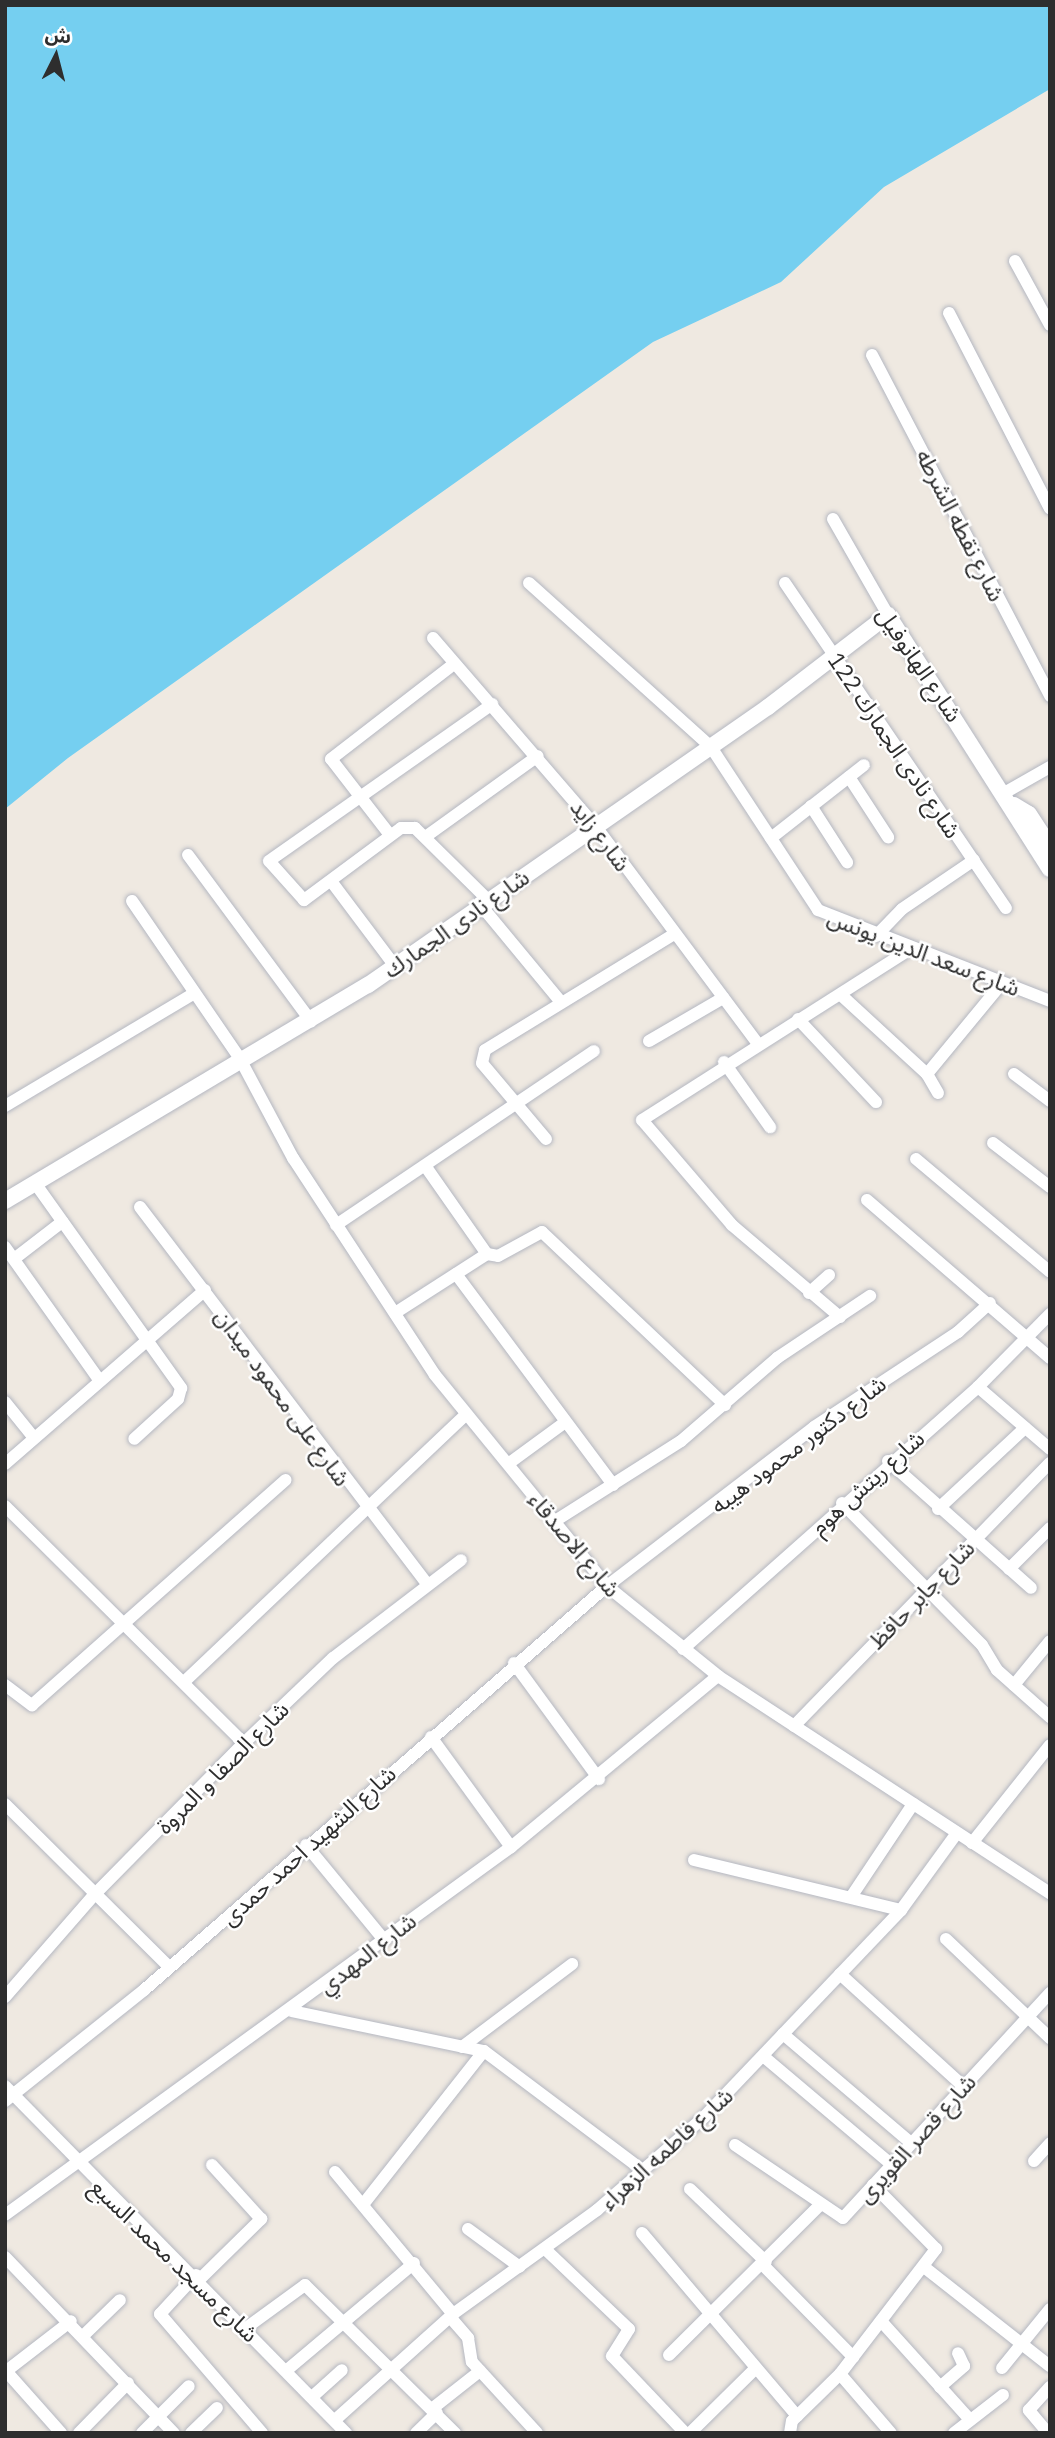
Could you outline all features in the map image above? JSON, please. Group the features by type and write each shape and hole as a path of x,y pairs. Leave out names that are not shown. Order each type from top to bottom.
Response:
{"street":[{"path":"1015,261 1050,325"},
{"path":"949,313 1050,509"},
{"name":"شارع نقطه الشرطه","path":"872,355 1050,696"},
{"name":"شارع الهانوفيل","path":"833,520 888,615 1010,798 1050,869"},
{"name":"شارع سعد الدين يونس","path":"529,583 712,747 818,910 909,950 1050,1001"},
{"name":"شارع نادى الجمارك 122","path":"785,583 1006,908"},
{"name":"شارع نادى الجمارك","path":"5,1201 239,1057 311,1021 483,901 597,828 712,747 888,615"},
{"name":"شارع زايد","path":"433,638 538,756 597,828 757,1041"},
{"path":"390,835 332,756 450,667"},
{"path":"492,704 270,857 301,901 390,835 408,827 428,835 560,1001"},
{"path":"428,835 538,756"},
{"path":"771,838 864,765"},
{"path":"1010,798 1050,767"},
{"path":"849,777 888,837"},
{"name":"شارع الهانوفيل","path":"1010,798 1029,814 1050,846"},
{"path":"811,806 847,862"},
{"path":"188,855 311,1021"},
{"path":"876,936 921,894 974,860"},
{"path":"331,881 394,965"},
{"name":"شارع الاصدقاء","path":"132,901 193,994 239,1057 336,1225 465,1415 607,1586 718,1676 1050,1893"},
{"path":"546,1139 482,1063 483,1054 560,1001 674,934"},
{"path":"840,1317 732,1225 646,1129 645,1116 757,1041 841,995 909,950"},
{"path":"927,1074 1002,983"},
{"path":"5,1106 193,994"},
{"path":"841,995 927,1074 938,1093"},
{"path":"649,1041 723,998"},
{"path":"797,1019 876,1102"},
{"path":"336,1225 426,1167 514,1101 594,1051"},
{"path":"724,1062 771,1127"},
{"path":"1014,1074 1050,1101"},
{"path":"993,1143 1050,1187"},
{"path":"916,1159 1050,1272"},
{"path":"426,1167 487,1254"},
{"path":"35,1183 146,1339 181,1394 134,1438"},
{"path":"867,1200 990,1303 1050,1358"},
{"name":"شارع على محمود ميدان","path":"140,1207 205,1290 366,1511 428,1585"},
{"path":"14,1259 62,1222"},
{"path":"395,1314 487,1254 498,1256 542,1233 725,1405"},
{"path":"5,1247 99,1380"},
{"path":"456,1274 564,1423 613,1485"},
{"path":"809,1293 829,1275"},
{"path":"5,1464 205,1290"},
{"path":"555,1521 613,1485 725,1405 777,1359 870,1296"},
{"name":"شارع دكتور محمود هيبه","path":"607,1586 843,1406 958,1332 990,1303"},
{"name":"شارع ريتش هوم","path":"683,1649 888,1461 978,1387 1050,1314"},
{"path":"978,1387 1050,1449"},
{"path":"5,1402 34,1438"},
{"path":"185,1681 465,1415"},
{"path":"508,1464 564,1423"},
{"path":"938,1509 1026,1428"},
{"path":"888,1461 938,1509 1031,1588"},
{"name":"شارع جابر حافظ","path":"794,1726 1050,1463"},
{"path":"5,1685 24,1703 35,1702 285,1480"},
{"path":"842,1503 1014,1685 1050,1717"},
{"path":"5,1506 185,1681 244,1743"},
{"path":"1009,1569 1050,1528"},
{"name":"شارع الصفا و المروة","path":"5,1997 96,1894 244,1743 333,1658 461,1560"},
{"name":"شارع الشهيد احمد حمدى","path":"8,2094 169,1967 514,1663 607,1586"},
{"path":"1014,1685 1050,1641"},
{"path":"514,1663 599,1779"},
{"name":"شارع المهدي","path":"5,2215 292,2011 511,1847 599,1779 718,1676"},
{"path":"430,1737 511,1847"},
{"path":"972,1843 1050,1745"},
{"path":"5,1804 169,1967"},
{"path":"850,1897 913,1804"},
{"name":"شارع فاطمه الزهراء","path":"335,2420 396,2371 452,2316 544,2249 704,2117 901,1910 957,1833"},
{"path":"306,1844 384,1940"},
{"path":"694,1860 901,1910"},
{"path":"946,1939 1050,2038"},
{"path":"462,2047 572,1964"},
{"path":"840,1974 962,2086"},
{"name":"شارع قصر القويرى","path":"734,2145 819,2206 843,2218 910,2142 1050,1993"},
{"path":"292,2011 484,2051 640,2169"},
{"path":"783,2034 910,2142"},
{"path":"365,2202 484,2051"},
{"path":"763,2056 891,2165"},
{"name":"شارع مسجد محمد السبع","path":"8,2094 198,2277 346,2433"},
{"path":"1034,2161 1050,2143"},
{"path":"212,2165 261,2219 160,2314 262,2433"},
{"path":"335,2172 365,2202 414,2263 468,2338 480,2371 528,2430"},
{"path":"790,2433 797,2416 840,2374 924,2267 935,2244 873,2185"},
{"path":"690,2189 853,2357"},
{"path":"668,2354 764,2264 819,2206"},
{"path":"468,2229 520,2267"},
{"path":"642,2234 709,2316 797,2416"},
{"path":"544,2249 629,2329 612,2356 685,2433"},
{"path":"5,2257 71,2322 174,2433"},
{"path":"287,2370 414,2263"},
{"path":"924,2267 1050,2365"},
{"path":"246,2328 303,2284 396,2371 456,2433"},
{"path":"83,2335 120,2300"},
{"path":"1002,2368 1050,2309"},
{"path":"881,2321 970,2420"},
{"path":"61,2433 6,2371 71,2322"},
{"path":"940,2387 964,2366 958,2353"},
{"path":"690,2433 755,2369"},
{"path":"312,2397 342,2370"},
{"path":"416,2433 435,2411 480,2371"},
{"path":"840,2374 891,2433"},
{"path":"79,2433 128,2383"},
{"path":"142,2433 189,2386"},
{"path":"1046,2432 1029,2410 1050,2387"},
{"path":"954,2433 1003,2395"},
{"path":"191,2433 217,2407"}],"water":[{"path":"5,5 1050,5 1050,89 884,187 781,282 653,342 68,758 5,809"}]}
